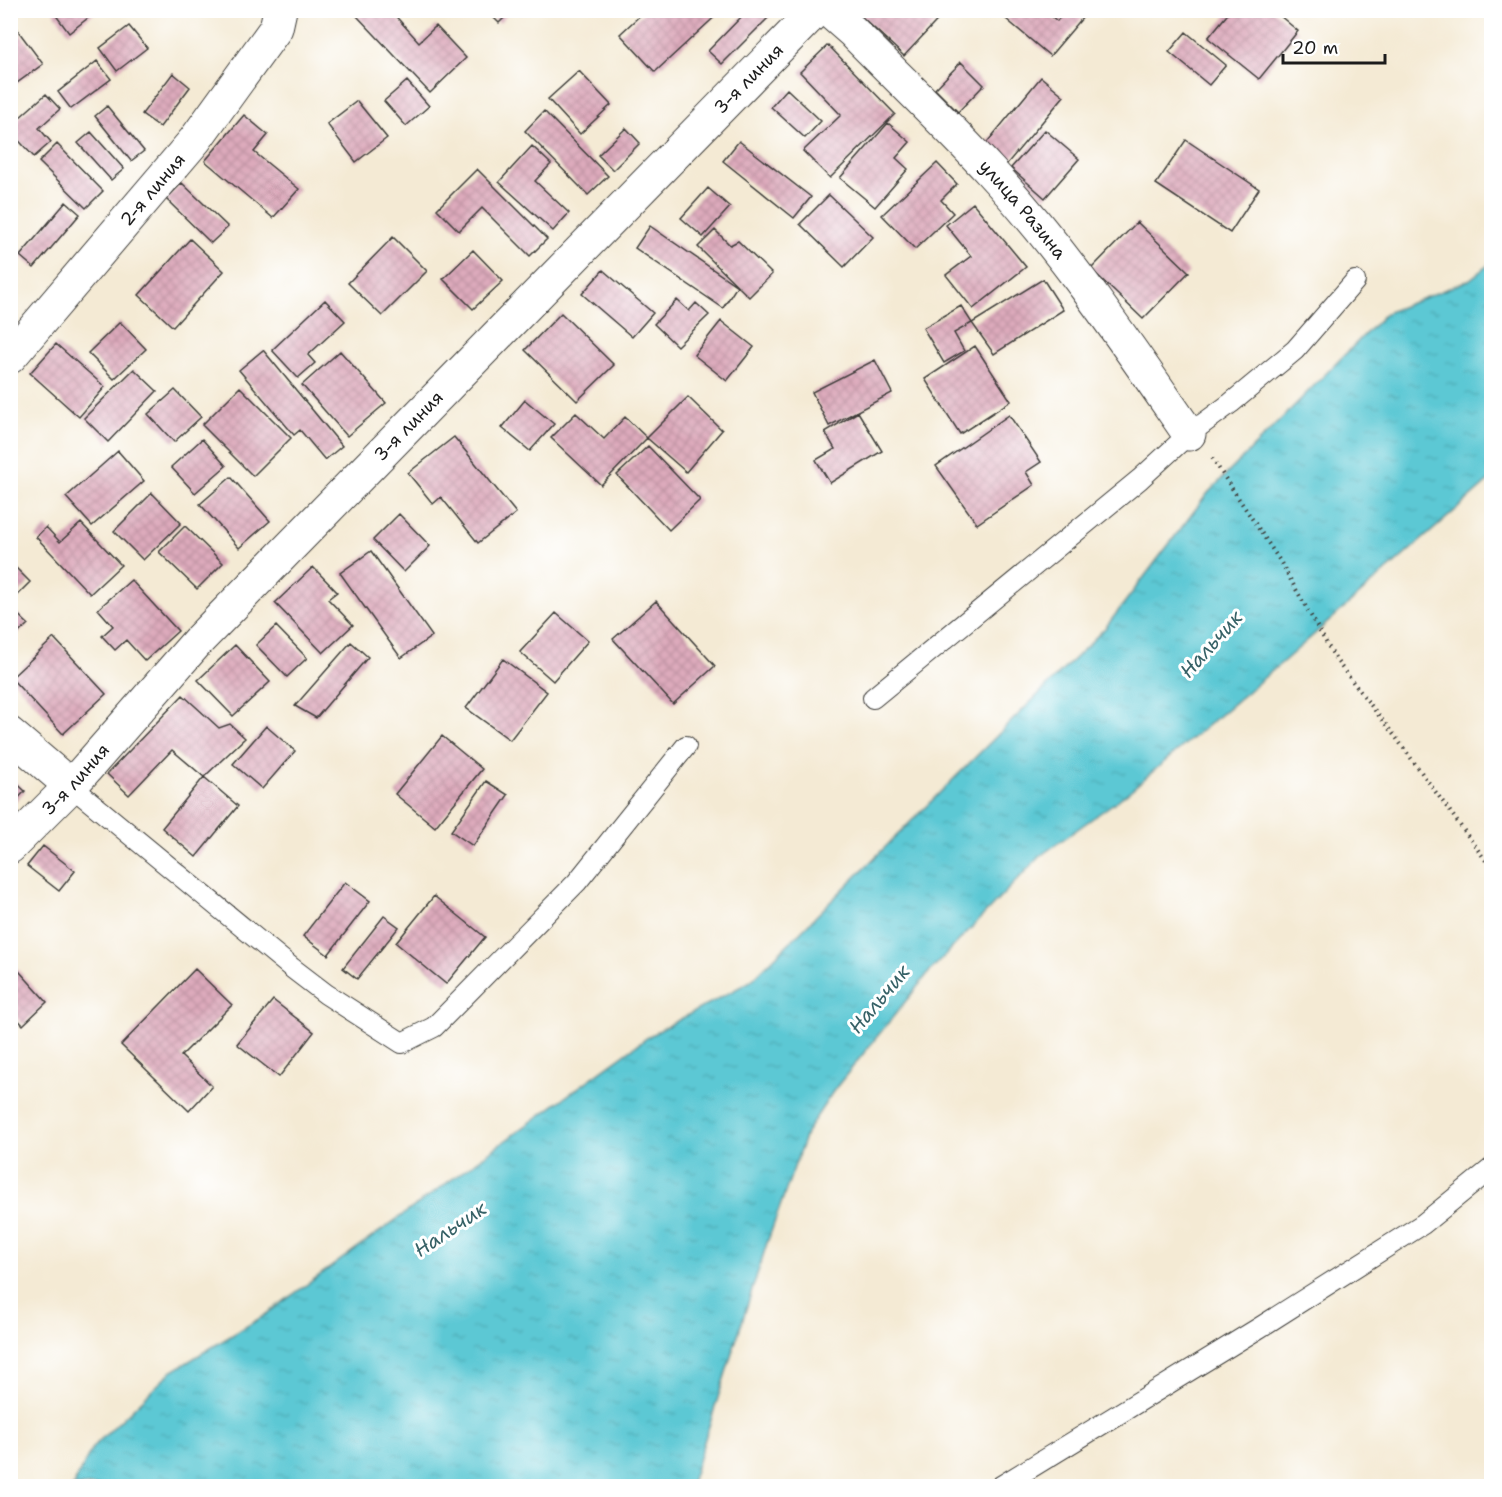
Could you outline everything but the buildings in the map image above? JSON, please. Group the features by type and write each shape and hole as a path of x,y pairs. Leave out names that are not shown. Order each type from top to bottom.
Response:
{"street":[{"name":"2-я линия","path":"10,357 195,140 276,28 280,10"},
{"name":"3-я линия","path":"10,847 71,786 198,641 816,10"},
{"name":"улица Разина","path":"828,10 852,31 990,172 1034,223 1105,312 1188,434"},
{"path":"10,734 71,786"}],"lane":[{"path":"873,698 1140,479 1188,434 1232,403 1295,350 1355,281"},
{"path":"71,786 292,968 326,994 402,1043 434,1027 577,882 686,746"},
{"path":"1001,1486 1259,1328 1423,1224 1491,1168"}],"path":[{"path":"1188,434 1209,454 1280,561 1336,660 1397,738 1491,869"}],"water":[{"name":"Нальчик","path":"1491,263 1491,479 1285,660 1125,795 1040,856 930,971 834,1090 807,1131 767,1243 690,1486 73,1486 93,1447 171,1372 262,1317 651,1035 751,981 1106,627 1208,493 1386,313 1469,280"}]}
